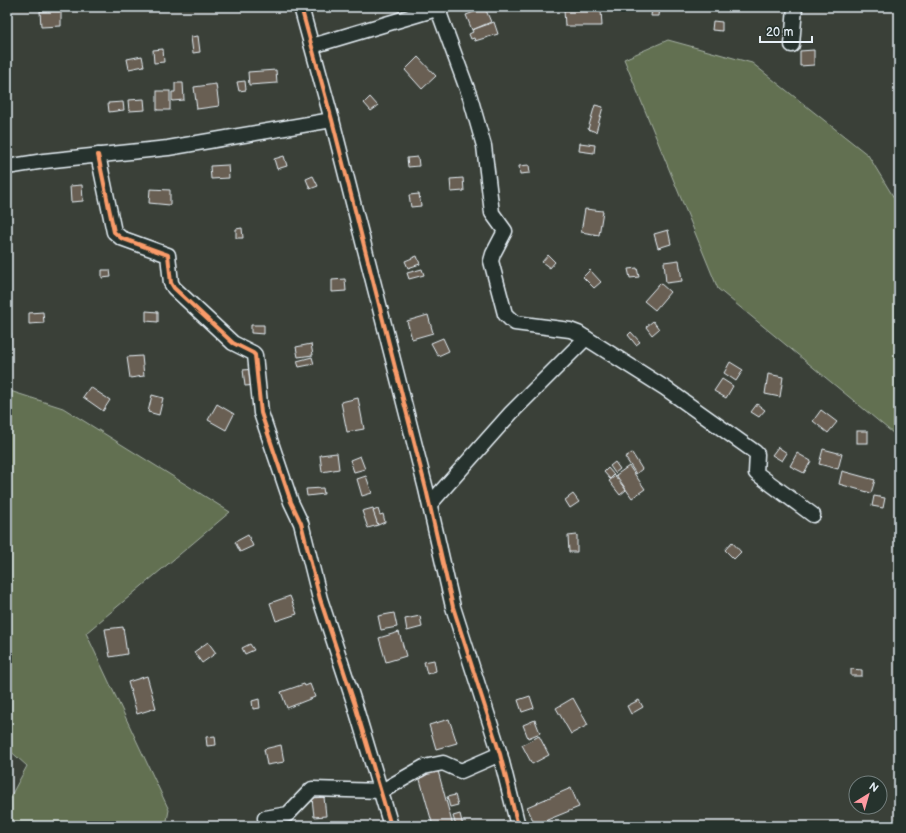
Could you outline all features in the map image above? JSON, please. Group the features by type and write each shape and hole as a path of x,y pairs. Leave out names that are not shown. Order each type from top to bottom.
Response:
{"street":[{"path":"301,7 332,120 430,504 453,607 500,754 518,826"},
{"path":"312,46 439,7 470,97 484,146 492,213 505,231 493,254 491,262 505,314 516,324 570,330 586,338 665,388 755,452 757,454 756,473 813,514"},
{"path":"792,45 795,7"},
{"path":"7,167 44,160 168,148 332,120"},
{"path":"98,155 114,232 121,238 168,255 171,283 174,288 233,343 253,352 255,356 261,413 291,502 301,523 320,599 382,791 391,826"},
{"path":"430,504 511,413 586,338"},
{"path":"267,826 265,818 288,814 312,790 382,791 424,767 443,763 461,771 500,754"}],"green space":[{"path":"668,40 752,63 868,155 899,206 899,438 718,289 624,59"},
{"path":"7,390 63,408 230,512 86,633 169,810 166,826 7,826 7,803 27,766 7,748"}],"building":[{"path":"485,8 491,22 472,30 466,15"},
{"path":"652,8 660,8 659,16 651,16"},
{"path":"564,10 601,10 602,26 565,26"},
{"path":"40,11 61,11 61,26 41,27"},
{"path":"713,21 722,22 722,31 712,30"},
{"path":"494,22 498,34 475,41 474,38 471,39 469,34 473,32 472,30"},
{"path":"198,36 200,52 193,53 191,37"},
{"path":"163,49 164,62 154,63 153,50"},
{"path":"814,50 814,65 800,66 800,51"},
{"path":"142,56 144,66 129,69 127,59"},
{"path":"418,57 436,76 422,89 405,70"},
{"path":"276,70 277,83 249,85 248,72"},
{"path":"245,81 246,90 239,91 237,82"},
{"path":"175,83 183,83 184,100 172,101 172,92 175,92"},
{"path":"216,84 219,106 197,109 194,87"},
{"path":"157,91 170,91 170,110 157,110"},
{"path":"370,97 378,106 371,111 364,103"},
{"path":"144,99 145,110 129,111 128,100"},
{"path":"123,102 124,110 109,112 108,103"},
{"path":"595,105 603,107 596,132 588,129"},
{"path":"580,143 595,145 594,153 579,151"},
{"path":"284,156 287,166 277,169 274,159"},
{"path":"418,157 419,166 408,167 407,158"},
{"path":"228,165 229,178 211,179 210,166"},
{"path":"529,165 530,173 520,174 519,166"},
{"path":"313,176 318,186 310,189 306,179"},
{"path":"463,178 464,191 451,192 450,179"},
{"path":"82,185 83,201 71,202 70,186"},
{"path":"150,189 170,190 170,205 149,203"},
{"path":"419,194 421,206 411,207 409,195"},
{"path":"585,209 603,211 599,235 581,232"},
{"path":"242,228 243,238 236,238 236,229"},
{"path":"668,230 671,244 658,248 654,234"},
{"path":"548,255 555,262 550,268 542,262"},
{"path":"417,256 420,264 408,268 405,261"},
{"path":"679,260 682,281 666,283 664,262"},
{"path":"637,268 639,277 630,278 628,269"},
{"path":"422,269 424,275 409,279 407,273"},
{"path":"102,270 110,270 111,277 102,278"},
{"path":"590,270 601,282 594,288 583,277"},
{"path":"345,279 346,291 332,292 332,280"},
{"path":"660,283 670,292 655,310 644,301"},
{"path":"146,311 158,312 158,322 146,321"},
{"path":"43,312 44,323 29,324 29,313"},
{"path":"428,315 433,333 412,339 407,321"},
{"path":"653,321 659,329 652,335 646,327"},
{"path":"251,325 264,325 264,334 251,333"},
{"path":"7,332 11,333 10,348 7,348"},
{"path":"631,332 640,342 636,345 628,335"},
{"path":"443,338 449,351 438,356 431,343"},
{"path":"311,344 313,355 298,357 296,347"},
{"path":"142,356 144,376 130,378 127,357"},
{"path":"312,357 314,364 299,367 297,361"},
{"path":"730,362 743,370 736,381 724,373"},
{"path":"255,369 257,385 245,386 243,370"},
{"path":"768,374 783,377 780,397 765,394"},
{"path":"722,379 733,386 726,398 714,391"},
{"path":"90,387 110,400 103,411 83,397"},
{"path":"152,395 163,398 159,415 148,412"},
{"path":"358,398 364,429 347,432 341,402"},
{"path":"217,404 234,414 226,430 208,420"},
{"path":"757,404 765,410 759,417 751,412"},
{"path":"821,410 837,422 828,433 813,421"},
{"path":"857,431 868,431 868,443 857,443"},
{"path":"778,447 787,453 782,461 772,455"},
{"path":"823,449 842,454 838,469 819,464"},
{"path":"337,453 339,469 322,472 320,455"},
{"path":"632,453 642,469 636,474 625,457"},
{"path":"797,453 811,461 804,473 790,466"},
{"path":"360,456 365,469 354,472 350,460"},
{"path":"615,462 620,469 615,473 610,466"},
{"path":"629,466 645,489 632,498 616,475"},
{"path":"608,468 614,475 610,479 604,472"},
{"path":"842,471 875,480 871,493 839,484"},
{"path":"366,476 372,493 362,496 357,479"},
{"path":"615,476 626,490 620,495 609,481"},
{"path":"323,488 324,494 307,496 306,489"},
{"path":"573,494 579,502 570,508 565,500"},
{"path":"874,496 885,498 883,508 872,506"},
{"path":"373,508 378,525 368,528 362,511"},
{"path":"378,509 380,515 383,514 385,522 378,525 373,511"},
{"path":"248,535 253,546 240,552 235,542"},
{"path":"577,535 577,552 569,552 568,536"},
{"path":"732,542 741,552 734,559 725,550"},
{"path":"290,596 297,614 276,621 270,603"},
{"path":"394,613 397,627 381,630 378,616"},
{"path":"420,616 422,627 407,631 405,619"},
{"path":"123,627 127,654 110,657 105,629"},
{"path":"399,632 406,656 386,662 379,638"},
{"path":"208,642 216,653 202,663 194,652"},
{"path":"250,644 254,650 245,654 242,648"},
{"path":"434,660 436,671 427,674 424,662"},
{"path":"851,669 862,670 862,676 851,676"},
{"path":"147,676 156,708 137,714 128,682"},
{"path":"304,684 305,686 310,684 315,697 287,708 281,692"},
{"path":"530,696 534,708 522,712 518,700"},
{"path":"573,698 588,725 571,734 556,708"},
{"path":"259,699 260,708 253,709 252,701"},
{"path":"639,700 643,707 631,714 627,706"},
{"path":"449,719 457,743 436,749 429,725"},
{"path":"535,720 540,733 528,738 523,725"},
{"path":"215,736 216,745 207,746 206,737"},
{"path":"539,736 549,755 532,764 522,745"},
{"path":"281,745 284,762 267,765 264,749"},
{"path":"438,771 453,826 433,826 419,776"},
{"path":"571,788 579,807 535,825 527,807"},
{"path":"455,795 458,805 450,807 447,797"},
{"path":"324,797 326,816 314,817 312,798"},
{"path":"460,814 463,826 456,826 453,816"}],"cycle path":[{"path":"301,7 332,120 426,489 453,607 500,754 518,826"},
{"path":"98,155 114,232 121,238 168,255 171,283 174,288 233,343 255,355 261,413 291,502 301,523 320,599 354,702 391,826"}]}
